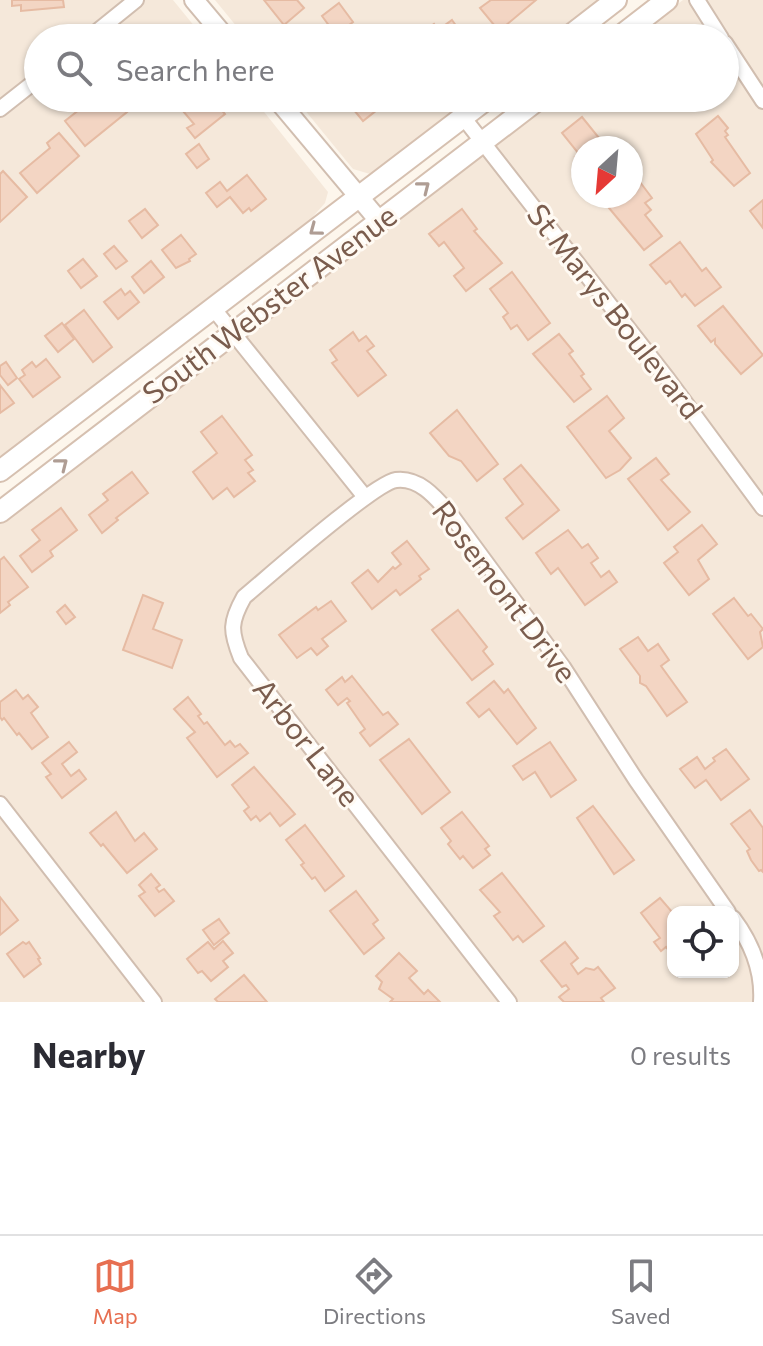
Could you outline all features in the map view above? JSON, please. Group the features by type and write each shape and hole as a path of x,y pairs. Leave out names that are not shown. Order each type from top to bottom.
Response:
{"main road":[{"path":"585,24 616,0"},
{"path":"636,24 667,0"},
{"name":"South Webster Avenue","path":"0,471 470,112"},
{"name":"South Webster Avenue","path":"0,512 521,112"}],"street":[{"path":"106,24 136,0"},
{"path":"194,0 214,24"},
{"path":"697,0 712,24"},
{"path":"739,64 763,101"},
{"path":"0,109 24,90"},
{"path":"288,112 380,222"},
{"name":"St Marys Boulevard","path":"463,117 667,378 763,508"},
{"path":"213,308 365,497"},
{"name":"Rosemont Drive","path":"365,497 395,480 417,483 435,496 563,667 636,780 724,906"},
{"name":"Arbor Lane","path":"365,497 244,597 233,616 232,637 241,658 509,1002"},
{"path":"0,804 154,1002"},
{"path":"739,926 748,939 759,967 763,990 761,1002"}],"shaded area":[{"path":"0,0 173,0 193,24 24,24 24,112 264,112 328,192 325,203 309,221 0,459"},
{"path":"215,0 600,0 569,24 235,24"},
{"path":"683,0 763,0 763,1002 0,1002 0,522 537,112 739,112 739,24 651,24"},
{"path":"306,112 455,112 382,168 370,174 353,169"}],"building":[{"path":"12,0 63,0 64,7 21,11 21,5 12,6"},
{"path":"264,0 297,0 304,8 283,24"},
{"path":"491,0 536,0 507,24 493,24 480,8"},
{"path":"339,3 353,22 328,24 322,16"},
{"path":"76,112 127,112 85,146 65,121"},
{"path":"184,112 225,114 195,138 187,128 194,124"},
{"path":"356,112 374,112 363,121"},
{"path":"718,116 728,128 725,137 750,173 734,186 711,162 713,160 696,134"},
{"path":"582,117 597,136 571,136 571,144 562,133"},
{"path":"59,133 79,156 37,193 20,173 50,148 47,143"},
{"path":"199,144 209,159 197,168 186,154"},
{"path":"3,171 27,197 0,222 0,174"},
{"path":"247,175 266,199 251,211 249,208 243,213 230,197 217,207 206,193 220,182 227,191"},
{"path":"643,186 652,198 645,203 651,210 645,215 662,236 644,250 609,208 643,208"},
{"path":"763,200 763,228 750,211"},
{"path":"145,209 158,225 142,238 129,221"},
{"path":"462,209 477,229 474,231 502,263 466,291 454,276 464,268 444,242 439,246 429,234"},
{"path":"181,235 196,254 176,268 162,250"},
{"path":"680,242 702,271 706,268 721,287 695,306 685,294 682,297 670,281 666,284 650,265"},
{"path":"114,246 127,261 116,269 104,254"},
{"path":"83,259 97,276 81,288 68,271"},
{"path":"151,261 164,277 144,293 132,277"},
{"path":"512,272 550,323 528,340 517,325 511,329 503,317 508,313 490,289"},
{"path":"121,289 125,295 130,291 139,302 118,319 104,302"},
{"path":"723,306 763,355 741,374 715,344 715,339 711,342 698,326"},
{"path":"84,310 112,347 93,362 65,325"},
{"path":"62,323 74,339 58,352 45,336"},
{"path":"353,332 359,341 366,336 374,346 367,351 386,375 358,396 332,363 337,360 330,350"},
{"path":"559,334 573,351 569,354 591,389 574,402 533,354"},
{"path":"46,359 60,377 33,397 19,379 25,375 22,370 32,362 36,367"},
{"path":"6,362 17,378 8,385 0,375 0,366"},
{"path":"0,385 14,403 0,413"},
{"path":"607,396 624,418 609,431 631,458 620,470 606,478 567,427"},
{"path":"457,410 498,464 477,481 461,461 449,456 430,433"},
{"path":"222,416 252,455 245,460 253,470 248,473 255,481 234,497 227,488 213,499 193,472 217,453 201,432"},
{"path":"656,458 669,474 661,480 690,512 668,530 628,479"},
{"path":"521,465 559,510 523,539 506,518 523,504 504,479"},
{"path":"132,472 148,493 102,533 89,515 108,500 103,494"},
{"path":"61,508 77,530 50,551 53,556 32,572 20,556 40,540 32,530"},
{"path":"702,525 717,544 698,560 709,579 689,595 664,563 678,552 674,547"},
{"path":"568,530 582,548 588,544 598,558 591,563 601,577 609,571 617,582 585,605 558,568 551,574 536,553"},
{"path":"407,541 429,569 400,595 396,590 372,609 352,583 368,570 378,582 393,567 395,569 401,564 392,553"},
{"path":"4,557 28,587 8,602 10,605 0,613 0,560"},
{"path":"143,595 163,603 153,629 182,640 172,668 123,650"},
{"path":"734,598 763,629 760,632 763,647 748,659 713,614"},
{"path":"331,601 346,621 322,639 328,646 317,655 311,648 297,658 279,635 316,607 318,610"},
{"path":"65,605 75,617 66,624 57,612"},
{"path":"458,610 487,647 483,651 493,664 472,680 432,630"},
{"path":"638,637 648,651 658,644 669,660 661,666 687,702 667,716 646,686 640,683 640,676 620,649"},
{"path":"352,676 383,715 388,712 398,724 370,746 360,733 365,729 347,703 350,701 347,698 338,705 326,690 342,677 345,682"},
{"path":"494,681 504,693 508,689 536,728 517,744 489,709 479,717 467,703"},
{"path":"16,690 23,699 28,695 38,707 31,713 48,737 32,749 0,717 0,702"},
{"path":"188,697 201,714 198,716 204,724 207,722 225,745 230,741 235,747 240,744 248,753 217,777 187,738 195,732 174,709"},
{"path":"409,739 450,792 422,814 380,760"},
{"path":"69,742 77,752 62,764 71,776 79,770 86,779 62,798 46,777 51,774 42,763"},
{"path":"550,742 576,780 551,797 535,772 523,780 513,766"},
{"path":"726,749 749,779 721,800 706,780 695,788 680,769 697,757 705,769 715,761 713,758"},
{"path":"254,767 295,814 280,826 270,813 260,821 256,816 251,820 244,811 249,807 232,785"},
{"path":"593,806 634,860 614,874 577,818"},
{"path":"750,810 763,828 763,872 751,860 747,851 750,849 731,824"},
{"path":"116,812 135,841 144,833 157,849 127,873 90,833"},
{"path":"462,812 489,846 485,849 490,855 473,868 463,856 460,859 448,844 451,841 441,828"},
{"path":"305,825 344,876 325,891 301,865 304,863 286,840"},
{"path":"502,873 544,926 523,942 518,936 513,940 494,916 500,912 480,890"},
{"path":"151,874 160,885 156,888 159,892 164,889 174,901 155,916 139,896 145,892 139,885"},
{"path":"356,891 378,920 373,924 384,938 364,954 330,911"},
{"path":"0,897 18,920 0,935"},
{"path":"660,898 667,906 667,948 661,951 654,942 660,938 641,913"},
{"path":"219,919 229,933 214,945 203,930"},
{"path":"223,941 233,953 223,961 228,967 211,981 202,971 198,973 187,959 208,942 214,949"},
{"path":"23,942 29,942 41,964 24,977 7,954"},
{"path":"565,942 578,958 571,964 578,974 586,968 594,970 598,967 615,988 601,998 604,1002 564,1002 559,997 569,989 566,985 562,987 541,961"},
{"path":"399,953 417,971 409,978 424,994 428,990 440,1002 390,1002 393,999 379,989 382,982 376,976"},
{"path":"244,975 267,1002 218,1002 215,999"}]}
